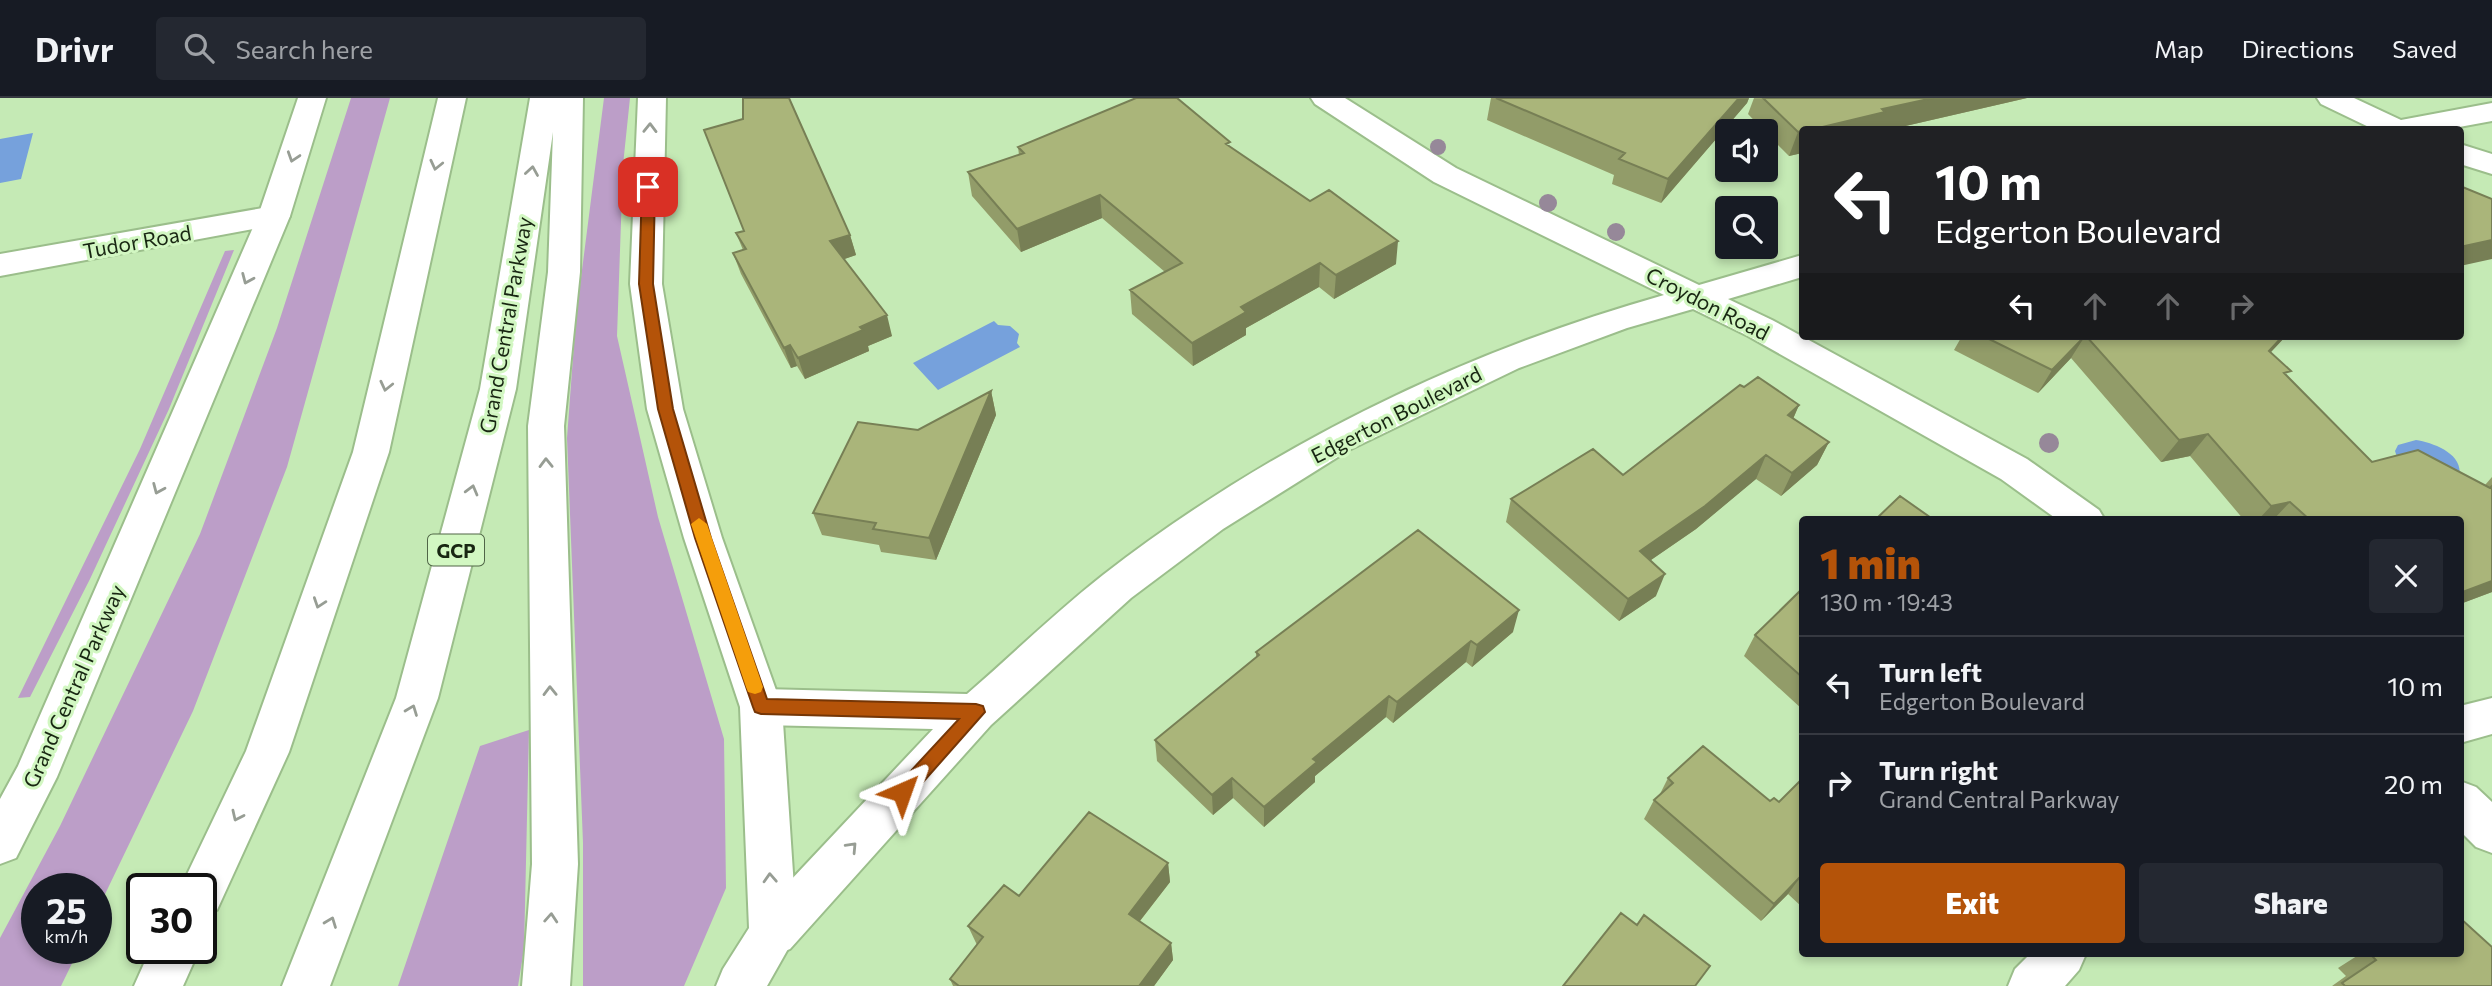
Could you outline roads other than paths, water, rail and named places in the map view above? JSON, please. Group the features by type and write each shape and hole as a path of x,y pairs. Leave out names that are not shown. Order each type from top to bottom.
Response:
{"main road":[{"name":"Grand Central Parkway","path":"0,843 18,784 274,216 312,98"},
{"path":"211,873 267,752 372,452 452,98"},
{"name":"Grand Central Parkway","path":"306,986 420,685 498,389 544,98"},
{"path":"546,986 555,864 546,426 564,272 569,98"},
{"path":"652,98 646,284 665,409 703,538 761,707 773,933 740,986"},
{"name":"Croydon Road","path":"1325,98 1445,175 1760,328 2014,469 2080,516"},
{"path":"2331,98 2391,126"},
{"path":"2414,126 2492,112"},
{"path":"2464,154 2492,165"},
{"name":"Tudor Road","path":"0,265 274,216"},
{"name":"Edgerton Boulevard","path":"773,933 976,712 1117,587 1210,519 1336,440 1507,359 1694,296 1799,267"},
{"path":"761,707 976,712"},
{"path":"2464,724 2492,716"},
{"path":"2464,805 2492,832"},
{"path":"2032,986 2059,957"},
{"path":"158,986 168,964"}],"water":[{"path":"33,133 21,179 0,183 0,139"},
{"path":"994,321 998,325 1010,326 1019,334 1017,343 1020,347 938,390 913,363"},
{"path":"2416,440 2439,447 2453,456 2460,470 2459,478 2398,460 2395,451 2398,445"}]}
